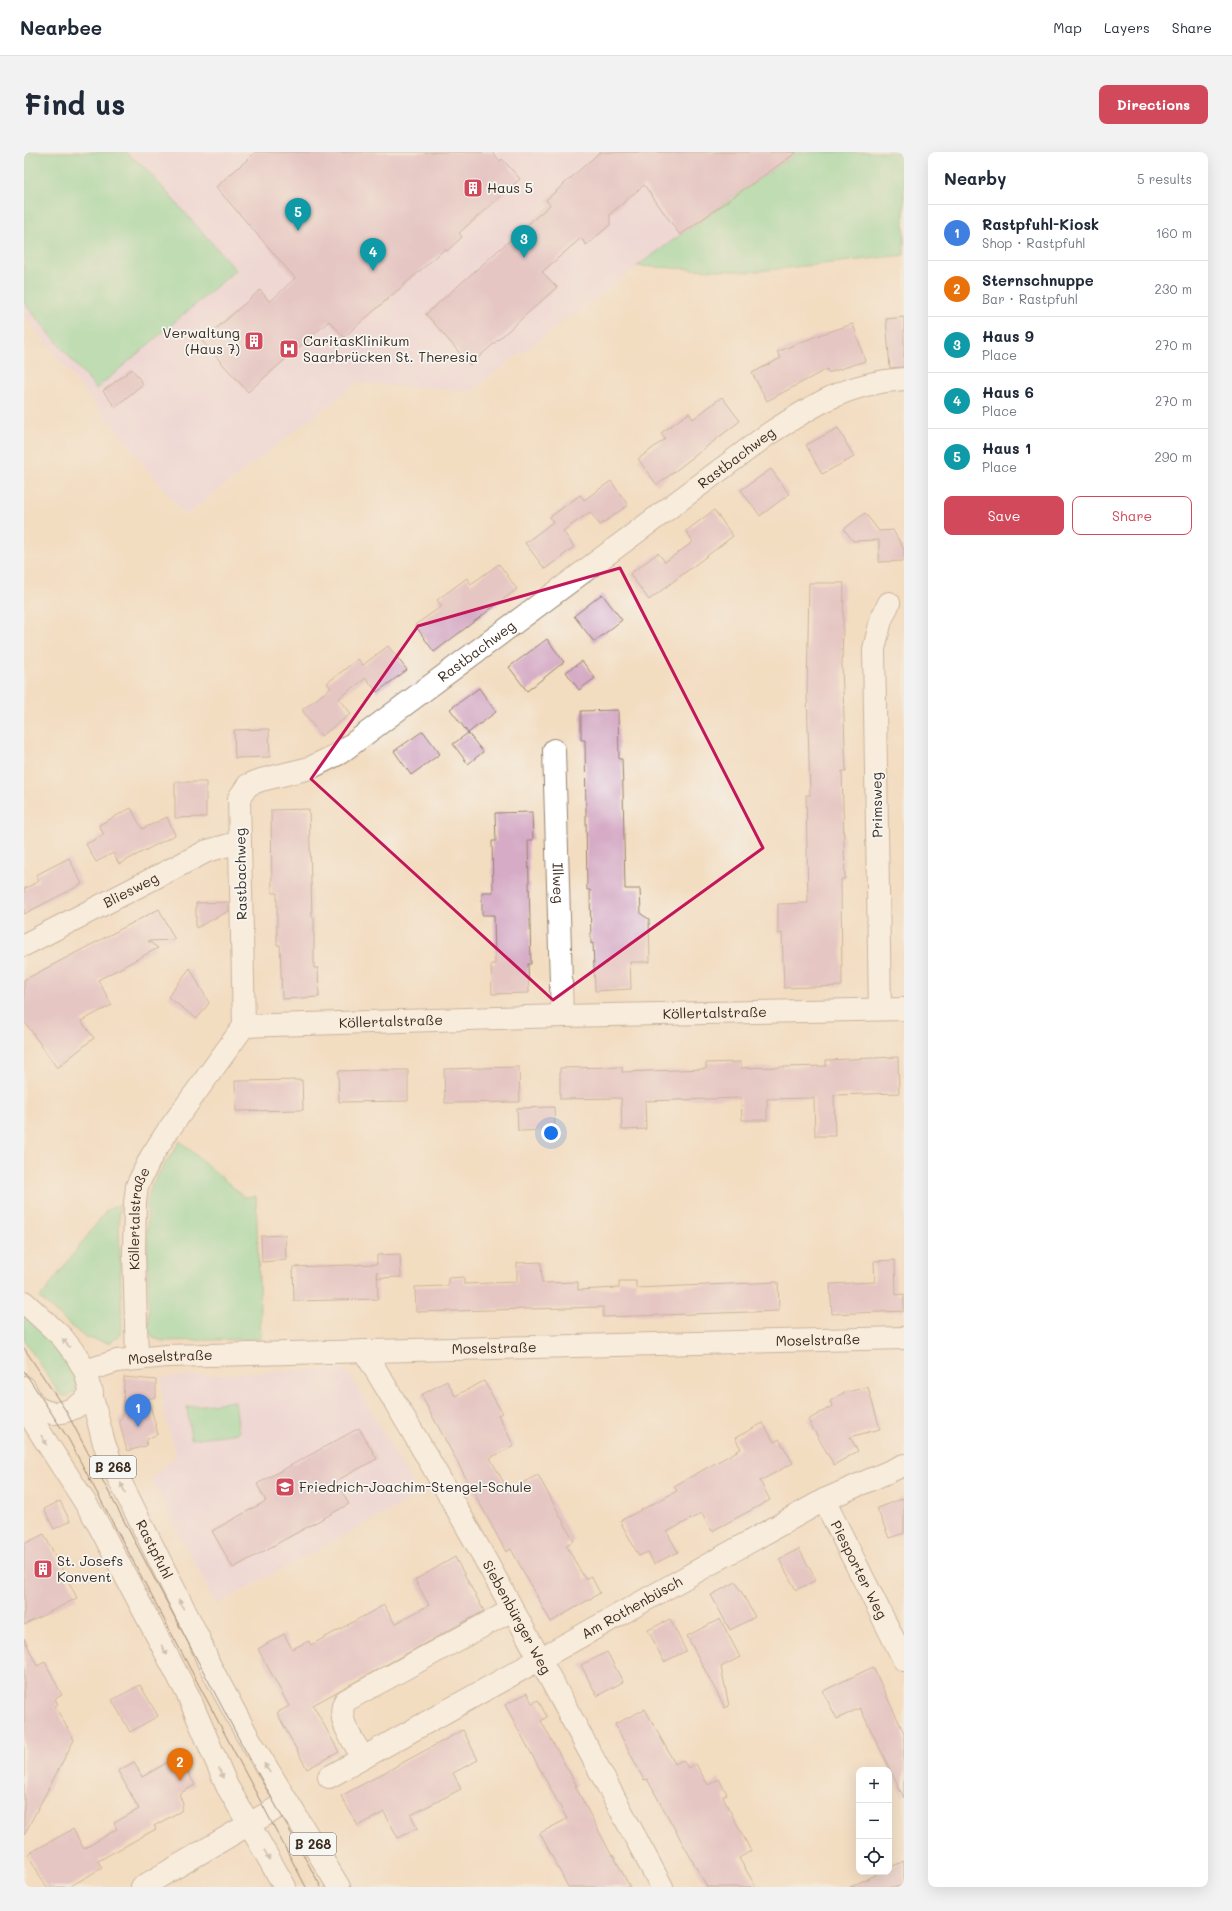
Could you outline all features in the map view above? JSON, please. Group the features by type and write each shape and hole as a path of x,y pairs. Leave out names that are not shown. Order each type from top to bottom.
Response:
{"street":[{"name":"Rastbachweg","path":"244,1026 240,798 248,785 261,780 310,768 340,753 767,435 800,414 828,398 858,387 904,379"},
{"name":"Primsweg","path":"880,1009 874,649 881,620 889,603"},
{"name":"Illweg","path":"554,750 562,1016"},
{"name":"Bliesweg","path":"24,945 207,851 240,842"},
{"name":"Köllertalstraße","path":"137,1359 134,1252 135,1203 138,1186 151,1157 167,1132 244,1026 562,1016 904,1009"},
{"name":"Rastpfuhl","path":"24,1302 62,1338 76,1355 85,1371 92,1392 104,1443 113,1466 199,1639 209,1664 287,1802"},
{"name":"Moselstraße","path":"85,1371 117,1362 166,1356 904,1338"},
{"name":"Siebenbürger Weg","path":"364,1351 397,1405 512,1610 662,1887"},
{"path":"24,1387 38,1408 51,1412 66,1411 78,1406 86,1400 92,1392"},
{"name":"B 268","path":"24,1406 50,1451 96,1520 188,1695 223,1779 285,1887"},
{"name":"Am Rothenbüsch","path":"329,1777 824,1500 904,1465"},
{"name":"Piesporter Weg","path":"824,1500 904,1660"},
{"path":"363,1758 342,1718 341,1708 345,1701 512,1610"},
{"path":"142,1887 287,1802"},
{"name":"B 268","path":"287,1802 339,1887"}],"highlighted area":[{"path":"620,568 763,848 553,1000 311,779 418,626"}],"shaded area":[{"name":"CaritasKlinikum Saarbrücken St. Theresia","path":"24,152 703,152 658,205 680,235 470,391 357,383 185,516 24,315"},
{"name":"Friedrich-Joachim-Stengel-Schule","path":"340,1370 349,1374 419,1495 216,1605 151,1478 176,1456 164,1412 161,1377"}],"green space":[{"path":"24,152 126,152 147,170 236,270 96,389 24,303"},
{"path":"797,152 904,152 904,255 750,272 637,266"},
{"path":"180,1141 244,1197 256,1196 261,1339 163,1341 153,1338 149,1330 147,1200 152,1184"},
{"path":"120,1204 119,1227 122,1328 119,1337 108,1343 88,1338 78,1332 40,1298 107,1210"},
{"path":"24,1312 42,1329 73,1368 77,1380 75,1390 65,1397 59,1393 24,1340"},
{"path":"235,1401 239,1433 191,1439 187,1407"}],"building":[{"path":"256,152 492,152 500,161 502,159 520,179 459,233 462,237 447,251 445,249 344,337 329,321 248,392 202,341 260,290 270,302 295,278 216,187"},
{"path":"600,152 797,152 680,235 644,185 610,214 610,225 586,245 581,238 542,272 557,287 470,365 426,314 550,205 546,200"},
{"path":"904,317 904,367 890,368 886,319"},
{"path":"853,324 865,361 828,373 827,369 767,401 752,373 781,358 777,352 816,336"},
{"path":"132,369 143,384 115,407 103,391"},
{"path":"722,397 740,421 657,485 638,459 665,439 661,433 689,413 693,419"},
{"path":"838,428 854,457 822,474 806,445"},
{"path":"771,469 789,494 760,516 741,490"},
{"path":"611,481 628,505 600,525 590,512 563,531 574,547 545,569 525,543 553,522 550,517 580,495 584,500"},
{"path":"714,510 733,536 649,600 630,574 658,553 665,562 693,542 686,531"},
{"path":"865,513 879,531 893,530 904,550 904,561 879,562 879,540 853,541 844,529"},
{"path":"499,564 517,589 434,652 415,625 442,606 437,600 467,578 471,584"},
{"path":"809,583 844,583 842,665 846,771 842,771 845,879 841,879 842,986 784,988 782,933 778,934 778,904 808,903 806,795 810,795 807,693"},
{"path":"602,594 622,620 594,642 574,616"},
{"path":"547,639 564,662 527,691 509,667"},
{"path":"388,646 407,670 377,692 366,678 339,698 351,714 321,736 302,710 331,688 327,683 358,659 363,665"},
{"path":"582,661 595,678 579,690 566,672"},
{"path":"479,688 496,712 468,733 450,709"},
{"path":"618,710 619,759 622,759 625,889 640,889 641,914 649,919 650,962 630,962 631,989 595,991 593,943 591,944 590,890 587,890 585,740 581,740 581,711"},
{"path":"269,729 270,757 235,758 234,730"},
{"path":"423,731 440,754 411,775 394,751"},
{"path":"468,733 483,752 468,764 453,744"},
{"path":"175,782 206,782 206,817 175,818"},
{"path":"131,808 142,829 167,817 175,835 119,864 113,853 96,862 86,844 104,835 99,825"},
{"path":"309,809 312,917 314,917 314,968 318,968 319,997 282,999 280,945 277,945 277,893 272,893 271,810"},
{"path":"532,812 533,840 528,840 531,964 528,964 529,993 492,994 491,964 495,964 494,915 482,915 482,892 493,892 492,841 496,841 495,813"},
{"path":"69,858 82,884 24,914 24,889 39,881 36,875"},
{"path":"229,902 229,911 196,928 196,903"},
{"path":"159,909 175,940 148,941 158,948 98,980 112,1005 81,1021 94,1038 57,1068 24,1021 24,980"},
{"path":"190,968 209,1003 197,1019 168,997"},
{"path":"898,1057 899,1093 834,1095 835,1136 815,1136 814,1098 767,1099 767,1120 742,1120 741,1098 645,1101 646,1129 622,1130 621,1098 560,1099 560,1068 622,1067 622,1072 706,1069 706,1063 741,1062 741,1068 826,1066 826,1060"},
{"path":"519,1067 520,1102 445,1103 444,1069"},
{"path":"408,1070 408,1101 339,1102 338,1071"},
{"path":"302,1080 303,1110 236,1111 235,1081"},
{"path":"554,1107 555,1130 518,1131 517,1108"},
{"path":"285,1235 286,1260 262,1262 261,1236"},
{"path":"400,1254 401,1277 378,1278 377,1271 378,1299 294,1301 293,1267 377,1264 377,1255"},
{"path":"895,1260 896,1295 904,1294 904,1311 832,1314 830,1284 875,1282 874,1261"},
{"path":"541,1262 542,1283 578,1282 578,1290 619,1288 619,1281 636,1281 636,1288 778,1282 779,1311 603,1317 603,1307 416,1312 415,1287 448,1286 448,1278 464,1277 464,1284 517,1282 517,1263"},
{"path":"124,1377 156,1380 156,1398 148,1398 158,1434 147,1439 146,1446 127,1451 119,1420 123,1416"},
{"path":"447,1381 455,1396 484,1381 502,1413 498,1415 514,1446 490,1458 508,1490 538,1475 574,1541 566,1545 585,1579 591,1576 600,1593 551,1622 511,1549 506,1552 421,1395"},
{"path":"868,1387 880,1429 850,1437 858,1451 834,1465 808,1420 832,1406 830,1401 843,1393"},
{"path":"763,1423 774,1442 779,1439 793,1463 760,1481 770,1500 712,1531 702,1513 667,1532 678,1552 654,1564 648,1552 639,1556 620,1521 677,1491 674,1486 741,1449 735,1438"},
{"path":"359,1428 377,1459 336,1481 349,1504 233,1568 212,1531 266,1501 257,1484"},
{"path":"904,1498 904,1533 889,1538 877,1508"},
{"path":"60,1501 70,1521 54,1529 44,1509"},
{"name":"St. Josefs Konvent","path":"44,1534 77,1598 24,1625 24,1544"},
{"path":"799,1549 816,1580 796,1590 779,1559"},
{"path":"455,1557 484,1611 313,1705 339,1752 307,1769 277,1713 289,1706 258,1649 284,1634 292,1649 309,1641 311,1645 384,1605 395,1624 429,1605 415,1580"},
{"path":"736,1582 755,1617 730,1630 711,1595"},
{"path":"670,1619 686,1651 664,1662 648,1630"},
{"path":"720,1619 740,1657 721,1667 729,1706 725,1708 687,1636"},
{"path":"24,1638 37,1666 45,1662 62,1695 55,1699 58,1704 55,1706 74,1740 24,1835"},
{"path":"607,1652 623,1682 597,1696 581,1665"},
{"path":"873,1667 904,1733 904,1798 892,1773 892,1767 889,1767 860,1708 837,1719 823,1691"},
{"path":"140,1685 158,1716 130,1732 112,1700"},
{"path":"527,1693 532,1703 538,1700 547,1717 541,1721 577,1786 575,1786 612,1856 613,1855 630,1887 568,1887 540,1833 567,1819 505,1705"},
{"path":"645,1709 675,1764 683,1760 688,1768 696,1764 708,1785 719,1779 727,1794 723,1796 727,1805 751,1851 739,1858 756,1887 707,1887 647,1779 644,1780 615,1724"},
{"path":"463,1730 478,1760 453,1773 461,1789 411,1815 417,1828 398,1838 384,1812 358,1826 341,1796"},
{"path":"177,1757 180,1763 182,1762 195,1785 179,1794 183,1804 181,1811 154,1826 156,1829 98,1861 102,1868 69,1887 46,1887 28,1854 73,1829 84,1849 117,1829 114,1823 139,1809 118,1771 134,1762 142,1777"},
{"path":"904,1861 904,1887 850,1887 875,1875 892,1875 892,1867"}],"tram line":[{"path":"24,1348 66,1411 239,1739 321,1887"},
{"path":"24,1371 69,1440 306,1887"}],"place":[{"name":"Haus 5","path":"473,188"},
{"name":"Haus 1","path":"298,231"},
{"name":"Haus 9","path":"524,258"},
{"name":"Haus 6","path":"373,271"},
{"name":"Verwaltung (Haus 7)","path":"254,341"},
{"name":"CaritasKlinikum Saarbrücken St. Theresia","path":"289,349"},
{"name":"Rastpfuhl-Kiosk","path":"138,1427"},
{"name":"Friedrich-Joachim-Stengel-Schule","path":"285,1487"},
{"name":"St. Josefs Konvent","path":"43,1569"},
{"name":"Sternschnuppe","path":"180,1781"}]}
